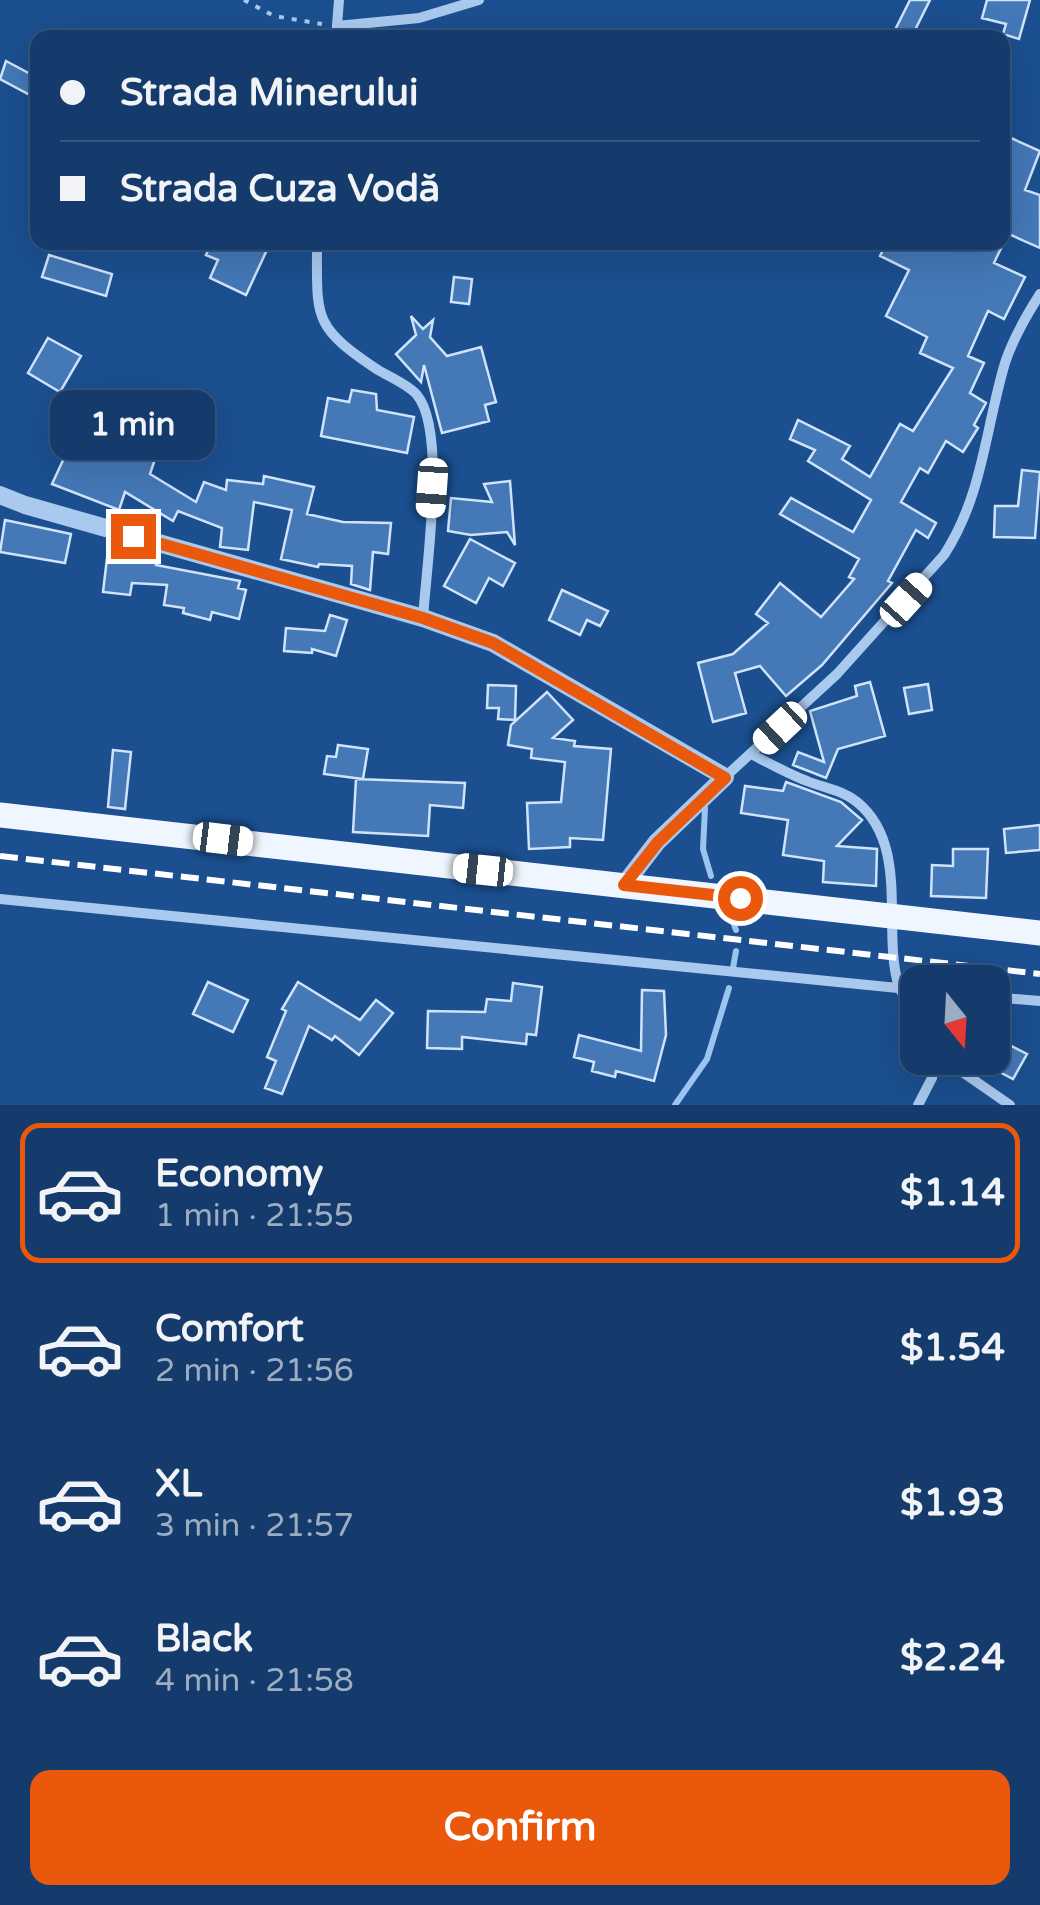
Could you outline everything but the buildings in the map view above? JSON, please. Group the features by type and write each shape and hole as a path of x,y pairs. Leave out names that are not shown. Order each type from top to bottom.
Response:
{"main road":[{"path":"0,815 1040,934"}],"street":[{"path":"336,30 338,0"},
{"path":"348,30 419,18 479,0"},
{"path":"317,250 317,307 321,322 332,337 417,394 425,412 434,456 423,618"},
{"path":"624,885 658,842 875,634 924,580 958,534 984,464 1010,346 1040,294"},
{"path":"0,494 25,505 423,618 493,643 725,778"},
{"path":"0,899 899,989 884,844 860,804 842,792 796,777 751,754"},
{"path":"1010,998 1040,1001"},
{"path":"918,1105 933,1075"},
{"path":"965,1075 1010,1105"}],"path":[{"path":"244,0 274,16 328,30"}],"waterway":[{"path":"705,808 703,849 711,876"},
{"path":"730,914 736,930"},
{"path":"733,968 736,951"},
{"path":"675,1105 707,1059 729,988"}],"railway":[{"path":"0,856 1040,974"}],"route":[{"path":"133,536 423,618 493,643 644,728 725,778 658,842 624,885 740,898"}]}
